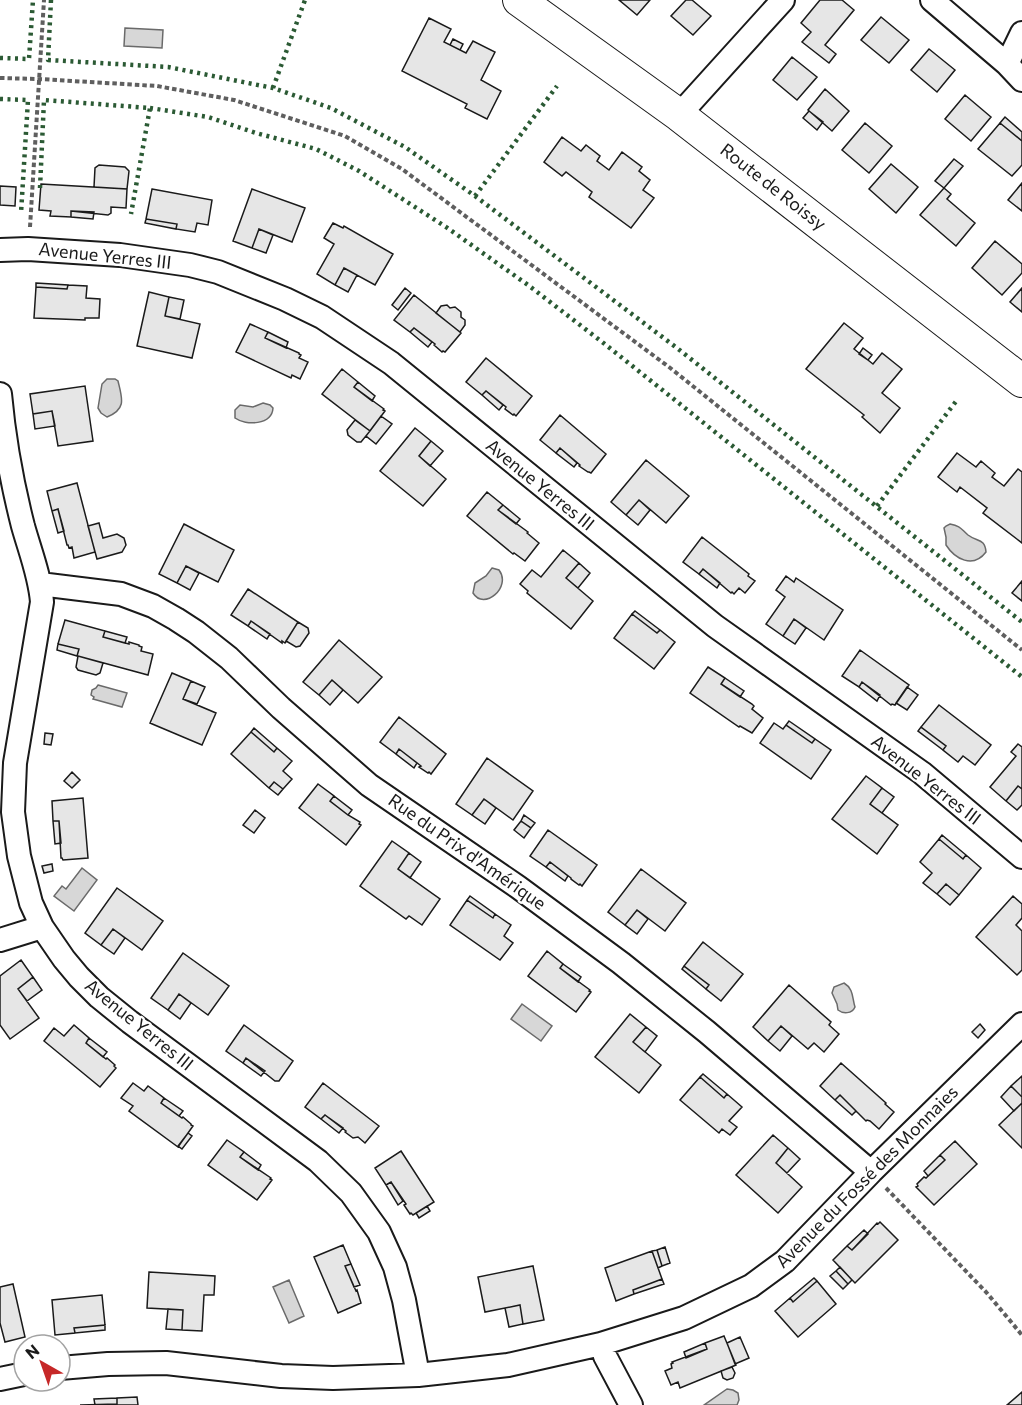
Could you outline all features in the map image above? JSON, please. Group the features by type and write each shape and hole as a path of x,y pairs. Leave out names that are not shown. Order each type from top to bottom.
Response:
{"main road":[{"name":"Route de Roissy","path":"519,0 679,115 1022,381"}],"street":[{"path":"679,115 783,0"},
{"path":"932,0 1014,72 1022,33"},
{"name":"Avenue Yerres III","path":"0,250 28,249 120,255 190,265 218,272 285,299 322,317 391,363 706,620 922,773 1022,857"},
{"name":"Avenue Yerres III","path":"0,394 2,420 23,525 40,584 42,602 15,763 13,812 19,856 31,903 42,927 64,959 99,997 318,1161 351,1193 378,1232 395,1267 404,1300 418,1375"},
{"name":"Rue du Prix d'Amérique","path":"40,584 121,594 153,606 196,632 229,658 281,708 369,785 518,887 621,963 707,1032 871,1172"},
{"path":"0,940 42,927"},
{"name":"Avenue du Fossé des Monnaies","path":"72,1367 166,1363 281,1376 333,1378 418,1375 508,1365 601,1344 684,1318 751,1286 785,1261 871,1172 1022,1024"},
{"path":"601,1344 631,1405"}],"path":[{"path":"28,249 44,0"},
{"path":"0,78 157,87 234,100 345,136 402,169 669,367 1022,650"},
{"path":"871,1172 986,1292 1022,1335"}],"shaded area":[{"path":"125,28 163,30 162,48 124,46"},
{"path":"107,379 118,381 122,402 118,410 107,417 98,408 102,384"},
{"path":"263,403 273,408 272,414 263,421 252,423 235,418 235,410 240,405 253,407"},
{"path":"950,524 982,542 986,552 976,560 959,558 946,545 944,528"},
{"path":"492,568 499,570 502,583 495,595 484,599 478,598 473,593 475,583 486,576"},
{"path":"98,685 127,693 122,707 93,699 92,690"},
{"path":"82,868 97,880 74,911 54,896 62,886 66,889"},
{"path":"844,983 851,991 855,1007 847,1013 838,1010 832,993 834,987"},
{"path":"522,1004 552,1026 541,1041 511,1019"},
{"path":"289,1280 304,1316 289,1323 273,1287"},
{"path":"727,1389 738,1393 737,1405 704,1405"}],"building":[{"path":"619,0 650,0 637,15"},
{"path":"686,0 692,0 711,16 693,35 671,16"},
{"path":"820,0 842,0 854,10 825,45 836,54 829,63 802,42 811,32 801,23"},
{"path":"881,17 909,40 889,63 861,40"},
{"path":"429,18 451,29 444,42 466,53 473,41 495,52 481,80 501,91 487,119 465,108 467,104 402,71"},
{"path":"453,39 463,44 460,50 450,45"},
{"path":"929,49 955,70 937,92 911,70"},
{"path":"792,57 817,77 797,100 773,80"},
{"path":"825,89 849,111 832,131 808,110"},
{"path":"965,95 991,117 971,141 945,119"},
{"path":"809,111 823,122 817,130 803,118"},
{"path":"1005,117 1022,132 1022,141 1000,123"},
{"path":"865,123 892,146 869,173 842,150"},
{"path":"1000,123 1022,141 1022,165 1012,176 978,149"},
{"path":"562,137 581,151 586,145 600,156 597,161 609,170 622,152 642,167 639,171 650,180 643,190 654,198 631,228 589,197 592,192 566,172 562,176 544,162"},
{"path":"954,159 963,166 944,188 935,181"},
{"path":"891,164 918,187 896,213 869,189"},
{"path":"99,165 125,167 129,171 127,189 94,187 95,168"},
{"path":"1022,183 1022,211 1008,200"},
{"path":"41,184 127,189 126,208 111,207 111,213 108,215 71,211 71,217 50,216 51,211 39,210"},
{"path":"0,186 16,187 15,206 0,205"},
{"path":"944,188 951,194 947,199 975,223 956,246 920,215"},
{"path":"152,189 212,200 208,225 197,223 195,232 176,229 177,224 146,219"},
{"path":"252,189 305,208 292,242 259,229 252,248 233,241"},
{"path":"71,211 94,212 93,219 71,217"},
{"path":"146,219 177,224 176,229 145,223"},
{"path":"333,223 343,228 344,226 393,254 375,285 344,268 335,285 317,274 334,244 324,238"},
{"path":"259,229 273,235 266,253 252,248"},
{"path":"995,241 1022,264 1022,273 1002,295 972,268"},
{"path":"344,268 357,275 348,292 335,285"},
{"path":"36,283 68,285 67,289 36,287"},
{"path":"68,285 87,286 86,298 100,299 99,318 85,318 85,320 34,318 36,287 67,289"},
{"path":"405,288 411,293 398,310 392,305"},
{"path":"1022,288 1022,312 1010,302"},
{"path":"149,292 169,297 165,316 200,324 192,358 137,346"},
{"path":"414,295 461,333 445,352 442,352 414,328 410,332 394,320"},
{"path":"169,297 184,300 180,319 165,316"},
{"path":"447,305 461,312 461,317 465,320 465,325 460,332 436,313 441,306"},
{"path":"844,323 863,338 854,349 873,364 882,353 902,369 882,393 900,408 880,433 862,417 864,415 806,369"},
{"path":"250,324 268,332 265,338 299,353 301,355 299,358 308,362 300,379 292,375 291,378 236,352"},
{"path":"414,328 432,342 428,347 410,332"},
{"path":"268,332 288,342 286,348 265,338"},
{"path":"863,348 872,355 868,360 859,354"},
{"path":"486,358 532,396 516,416 486,391 482,395 466,382"},
{"path":"342,369 358,382 354,387 385,411 370,431 322,394"},
{"path":"358,382 375,396 372,401 354,387"},
{"path":"85,386 93,441 58,446 52,411 33,414 30,394"},
{"path":"486,391 503,405 499,410 482,395"},
{"path":"52,411 55,426 35,429 33,414"},
{"path":"560,415 606,454 591,473 579,466 560,448 556,453 540,440"},
{"path":"381,416 392,424 376,444 366,436"},
{"path":"355,420 370,431 361,442 357,442 348,435 347,430"},
{"path":"415,428 431,441 419,456 446,479 423,506 380,471"},
{"path":"431,441 443,451 430,466 419,456"},
{"path":"560,448 577,463 574,467 556,453"},
{"path":"957,453 976,467 981,461 995,473 992,477 1004,486 1018,469 1022,472 1022,543 983,513 987,508 960,487 957,492 938,477"},
{"path":"646,460 689,496 666,523 639,500 626,515 611,502"},
{"path":"77,483 95,552 74,558 72,547 69,548 67,545 58,509 52,511 47,491"},
{"path":"487,492 503,505 498,510 539,543 525,561 513,554 467,516"},
{"path":"639,500 650,510 638,525 626,515"},
{"path":"503,505 520,519 516,524 498,510"},
{"path":"58,509 64,531 58,533 52,511"},
{"path":"99,523 103,538 117,534 124,538 126,545 122,552 97,559 88,526"},
{"path":"184,524 234,550 218,582 186,566 177,583 159,574"},
{"path":"702,537 755,581 745,593 739,588 734,594 731,593 703,569 699,574 683,562"},
{"path":"563,550 579,563 566,578 593,601 571,629 527,593 528,591 520,584 532,570 541,577"},
{"path":"579,563 590,573 578,588 566,578"},
{"path":"186,566 199,573 190,590 177,583"},
{"path":"703,569 720,583 717,588 699,574"},
{"path":"786,576 794,582 796,578 843,610 824,640 794,619 783,636 766,624 785,597 776,590"},
{"path":"1022,581 1022,601 1012,593"},
{"path":"248,589 298,622 285,643 251,621 248,626 231,615"},
{"path":"635,611 660,630 657,633 632,614"},
{"path":"632,614 657,633 660,630 675,642 654,669 614,638"},
{"path":"794,619 806,628 795,644 783,636"},
{"path":"65,620 105,631 103,637 139,645 142,647 141,651 153,654 148,675 77,656 79,649 58,644"},
{"path":"251,621 270,634 267,639 248,626"},
{"path":"298,622 308,628 309,633 300,646 296,647 286,641"},
{"path":"105,631 127,637 125,643 103,637"},
{"path":"339,640 382,677 358,703 332,680 319,695 303,682"},
{"path":"58,644 79,649 77,656 57,650"},
{"path":"860,650 909,685 895,705 891,705 862,682 859,687 842,676"},
{"path":"78,656 103,663 100,673 96,675 78,670 76,667"},
{"path":"708,667 725,678 721,684 752,704 754,706 752,709 763,718 752,733 739,727 690,693"},
{"path":"172,673 191,681 183,699 216,713 202,745 150,723"},
{"path":"725,678 744,691 740,697 721,684"},
{"path":"332,680 343,690 330,705 319,695"},
{"path":"191,681 205,687 197,704 183,699"},
{"path":"862,682 880,695 877,701 859,687"},
{"path":"907,687 918,695 907,710 896,703"},
{"path":"939,705 991,745 975,765 963,756 958,762 943,750 946,746 921,727"},
{"path":"399,717 446,754 431,774 419,767 421,766 399,749 396,754 380,742"},
{"path":"789,721 815,739 812,743 786,725"},
{"path":"774,723 783,729 786,725 812,743 815,739 831,750 811,779 760,743"},
{"path":"921,727 946,746 943,750 918,731"},
{"path":"254,728 277,748 274,752 251,732"},
{"path":"251,732 274,752 277,748 292,761 283,771 292,779 283,789 274,782 269,788 231,754"},
{"path":"45,733 53,734 51,745 44,744"},
{"path":"1018,744 1022,747 1022,789 1018,786 1006,801 990,787 1016,756 1011,752"},
{"path":"399,749 417,763 414,768 396,754"},
{"path":"487,758 533,791 513,820 484,799 472,815 456,804"},
{"path":"72,772 80,780 72,788 64,781"},
{"path":"866,776 882,788 870,804 898,825 877,854 832,819"},
{"path":"274,782 283,789 278,795 269,788"},
{"path":"318,784 334,796 330,801 360,822 361,825 346,845 299,808"},
{"path":"1018,786 1022,789 1022,805 1017,810 1006,801"},
{"path":"882,788 894,797 882,813 870,804"},
{"path":"334,796 352,810 348,815 330,801"},
{"path":"83,798 88,858 63,860 59,821 53,821 52,801"},
{"path":"484,799 496,808 485,824 472,815"},
{"path":"255,810 265,818 254,833 243,825"},
{"path":"524,815 535,823 531,828 521,821"},
{"path":"53,821 59,821 61,843 55,844"},
{"path":"521,821 531,828 524,838 514,830"},
{"path":"548,830 597,865 582,886 550,862 546,867 530,856"},
{"path":"942,835 966,855 963,859 939,839"},
{"path":"939,839 963,859 966,855 981,868 959,895 946,884 937,894 923,883 932,873 920,862"},
{"path":"392,841 409,853 398,869 440,899 422,925 409,916 406,919 360,886"},
{"path":"409,853 421,862 410,878 398,869"},
{"path":"550,862 568,876 565,881 546,867"},
{"path":"52,864 53,871 44,873 42,866"},
{"path":"641,869 686,903 665,931 637,910 625,925 608,912"},
{"path":"946,884 959,895 950,905 937,894"},
{"path":"117,888 163,921 142,950 113,929 101,945 85,933"},
{"path":"470,896 495,914 493,918 467,900"},
{"path":"1013,896 1022,904 1022,918 1016,925 1022,931 1022,970 1017,975 976,937"},
{"path":"467,900 493,918 495,914 511,925 504,936 513,943 500,960 450,925"},
{"path":"637,910 648,919 637,934 625,925"},
{"path":"113,929 125,938 114,954 101,945"},
{"path":"703,942 743,974 721,1001 706,989 709,985 684,966"},
{"path":"547,951 563,964 560,968 591,992 576,1012 528,976"},
{"path":"183,953 229,986 208,1015 179,994 168,1010 151,998"},
{"path":"21,960 33,977 18,989 39,1018 10,1039 0,1025 0,976"},
{"path":"563,964 581,977 578,982 560,968"},
{"path":"684,966 709,985 706,989 682,969"},
{"path":"33,977 42,990 27,1001 18,989"},
{"path":"789,985 831,1022 829,1025 839,1034 824,1052 814,1043 808,1049 781,1026 768,1041 753,1027"},
{"path":"179,994 191,1003 180,1019 168,1010"},
{"path":"630,1014 646,1027 633,1042 661,1065 639,1093 595,1057"},
{"path":"980,1024 985,1030 978,1038 972,1032"},
{"path":"74,1025 89,1038 86,1043 115,1065 116,1068 100,1087 44,1041 54,1028 64,1036"},
{"path":"244,1025 293,1061 279,1081 275,1081 246,1058 243,1063 226,1051"},
{"path":"781,1026 792,1036 780,1051 768,1041"},
{"path":"646,1027 657,1036 645,1052 633,1042"},
{"path":"89,1038 107,1052 103,1057 86,1043"},
{"path":"246,1058 265,1071 261,1076 243,1063"},
{"path":"841,1063 894,1112 879,1129 870,1121 866,1121 840,1095 835,1100 820,1086"},
{"path":"703,1074 727,1094 724,1098 700,1077"},
{"path":"1022,1076 1022,1097 1011,1086"},
{"path":"700,1077 724,1098 727,1094 742,1107 729,1121 737,1127 730,1135 722,1129 719,1133 680,1100"},
{"path":"133,1083 144,1091 148,1086 164,1098 161,1103 193,1126 178,1147 129,1111 133,1106 121,1098"},
{"path":"323,1083 379,1126 365,1143 358,1137 353,1138 325,1115 321,1119 305,1107"},
{"path":"1011,1086 1022,1097 1022,1103 1014,1111 1001,1097"},
{"path":"840,1095 856,1111 852,1115 835,1100"},
{"path":"164,1098 183,1111 179,1116 161,1103"},
{"path":"1022,1103 1022,1148 999,1125"},
{"path":"325,1115 343,1128 339,1133 321,1119"},
{"path":"188,1133 192,1136 182,1149 178,1146"},
{"path":"773,1135 788,1148 776,1163 802,1187 778,1213 736,1175"},
{"path":"227,1140 244,1152 240,1157 272,1180 257,1200 208,1165"},
{"path":"955,1141 977,1164 934,1205 916,1187 924,1177 926,1178 945,1160 940,1155"},
{"path":"788,1148 800,1159 787,1173 776,1163"},
{"path":"401,1151 434,1202 413,1215 404,1205 406,1204 391,1182 386,1185 375,1168"},
{"path":"244,1152 261,1165 258,1170 240,1157"},
{"path":"940,1155 945,1160 928,1176 924,1171"},
{"path":"391,1182 403,1201 398,1205 386,1185"},
{"path":"427,1206 430,1211 419,1218 416,1213"},
{"path":"880,1222 898,1240 855,1283 833,1260 847,1246 852,1250"},
{"path":"864,1230 868,1234 852,1250 847,1246"},
{"path":"343,1245 351,1264 345,1266 361,1303 338,1313 314,1257"},
{"path":"665,1247 670,1263 662,1266 657,1250"},
{"path":"657,1250 662,1266 658,1268 652,1251"},
{"path":"652,1251 662,1279 633,1290 634,1294 616,1301 605,1268"},
{"path":"351,1264 360,1285 354,1287 345,1266"},
{"path":"533,1266 544,1320 523,1324 520,1305 485,1312 478,1277"},
{"path":"840,1267 852,1280 848,1284 836,1271"},
{"path":"836,1271 848,1284 843,1289 830,1276"},
{"path":"149,1272 215,1276 214,1295 204,1295 202,1331 182,1330 183,1310 147,1308"},
{"path":"814,1278 817,1281 793,1302 790,1298"},
{"path":"662,1279 664,1284 634,1294 633,1290"},
{"path":"817,1281 836,1304 798,1337 775,1311 790,1298 793,1302"},
{"path":"13,1284 24,1333 12,1333 12,1340 5,1342 0,1323 0,1287"},
{"path":"102,1295 105,1325 74,1328 75,1333 55,1333 52,1300"},
{"path":"520,1305 523,1324 509,1327 505,1308"},
{"path":"168,1309 183,1310 182,1330 166,1329"},
{"path":"105,1325 105,1330 75,1333 74,1328"},
{"path":"724,1336 736,1365 680,1388 678,1382 671,1385 665,1371 672,1368 672,1362 707,1349 705,1343"},
{"path":"740,1337 749,1358 735,1364 727,1343"},
{"path":"705,1343 707,1349 686,1358 684,1352"},
{"path":"732,1367 735,1373 733,1378 727,1380 723,1378 721,1371"},
{"path":"1022,1392 1022,1405 1007,1405"},
{"path":"137,1397 138,1405 80,1405 117,1404 117,1398"},
{"path":"117,1398 117,1404 95,1405 94,1399"}],"hedge":[{"path":"0,58 29,59 33,0"},
{"path":"51,0 48,60 168,67 273,88 331,108 405,147 475,196 677,348 1022,622"},
{"path":"273,88 305,0"},
{"path":"475,196 557,86"},
{"path":"0,99 28,100 21,213"},
{"path":"40,188 44,100 150,108 131,214"},
{"path":"150,108 208,117 316,149 359,171 446,227 528,285 606,345 1022,677"},
{"path":"877,506 957,400"}]}
